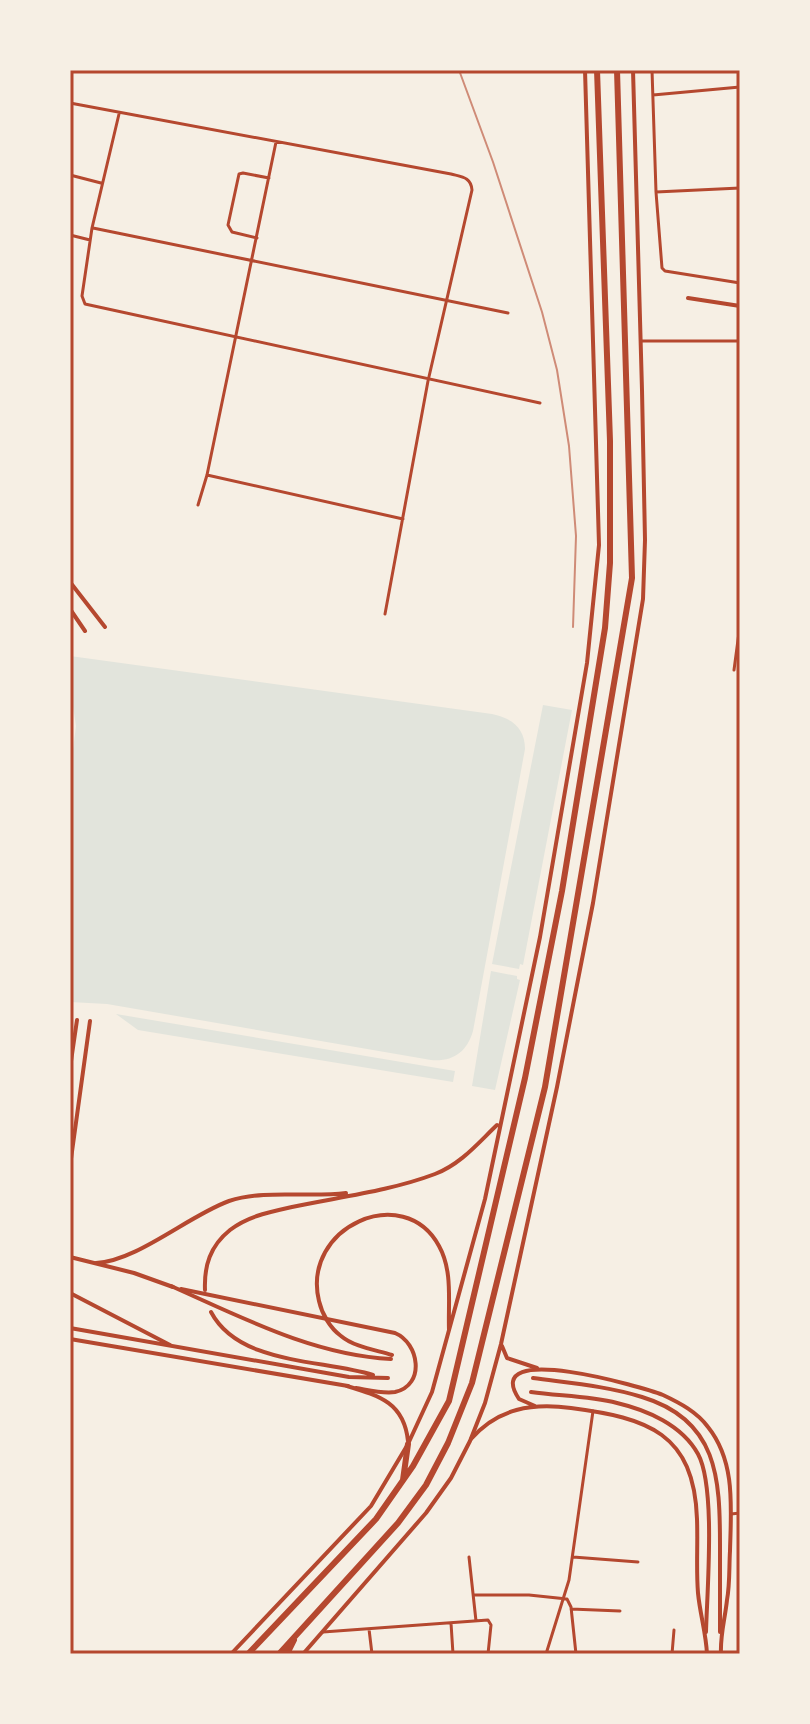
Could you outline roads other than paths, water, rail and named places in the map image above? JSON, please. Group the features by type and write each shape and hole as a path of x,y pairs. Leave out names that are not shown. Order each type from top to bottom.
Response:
{"highway":[{"path":"250,1651 376,1519 402,1484 452,1394 525,1078 562,891 605,628 610,563 610,441 597,70"},
{"path":"279,1654 398,1523 426,1485 448,1443 472,1383 545,1087 632,578 617,70"},
{"path":"402,1484 408,1444"},
{"path":"287,1654 298,1633"}],"main road":[{"path":"231,1654 371,1506 408,1444 432,1392 485,1199 540,937 597,587 599,545 585,70"},
{"path":"303,1654 426,1513 451,1478 470,1441 485,1403 501,1344 557,1087 591,916 643,599 645,540 633,70"},
{"path":"688,298 740,306"},
{"path":"70,582 105,627"},
{"path":"70,609 85,631"},
{"path":"70,1068 77,1020"},
{"path":"70,1166 90,1021"},
{"path":"205,1290 205,1269 213,1248 237,1225 261,1214 424,1178 451,1166 499,1123"},
{"path":"96,1263 122,1257 192,1218 233,1200 264,1195 339,1194 382,1188"},
{"path":"171,1286 322,1349 392,1357 339,1336 318,1299 316,1274 325,1250 344,1228 364,1219 402,1218 423,1228 438,1244 448,1273 449,1336"},
{"path":"70,1257 171,1286 400,1335 410,1343 415,1353 414,1374 406,1386 387,1392 70,1339"},
{"path":"70,1293 176,1348"},
{"path":"211,1312 226,1333 255,1350 350,1368 379,1377"},
{"path":"70,1328 349,1377 388,1378"},
{"path":"501,1344 507,1358 537,1368 635,1386 665,1396 697,1414 722,1447 729,1483 728,1599 720,1632"},
{"path":"535,1406 519,1399 514,1387 521,1371 537,1368"},
{"path":"533,1378 643,1397 674,1412 699,1434 716,1467 720,1491 721,1654"},
{"path":"347,1386 383,1399 396,1409 406,1424 408,1444"},
{"path":"531,1392 587,1398 640,1410 669,1424 698,1454 707,1493 707,1654"},
{"path":"470,1441 492,1420 514,1409 535,1406 593,1411 628,1418 663,1435 687,1463 696,1499 698,1595 706,1632"}],"street":[{"path":"652,70 656,192 663,270 740,283"},
{"path":"653,95 740,87"},
{"path":"70,103 468,179 472,190 428,381 385,614"},
{"path":"119,113 92,228 82,296 85,304 540,403"},
{"path":"198,505 207,475 276,142"},
{"path":"257,238 232,232 228,225 239,174 269,178"},
{"path":"70,175 103,183"},
{"path":"656,192 740,188"},
{"path":"92,228 508,313"},
{"path":"70,235 90,240"},
{"path":"641,341 740,341"},
{"path":"207,475 403,519"},
{"path":"734,670 740,625"},
{"path":"546,1654 573,1557 593,1411"},
{"path":"731,1514 740,1513"},
{"path":"469,1557 476,1621"},
{"path":"573,1557 638,1562"},
{"path":"474,1595 564,1598 569,1601 571,1609 576,1654"},
{"path":"571,1609 620,1611"},
{"path":"323,1632 491,1622 488,1654"},
{"path":"451,1623 453,1654"},
{"path":"369,1629 372,1654"},
{"path":"672,1654 674,1630"}],"railway":[{"path":"459,70 493,162 542,312 557,370 569,446 576,536 573,627"}]}
